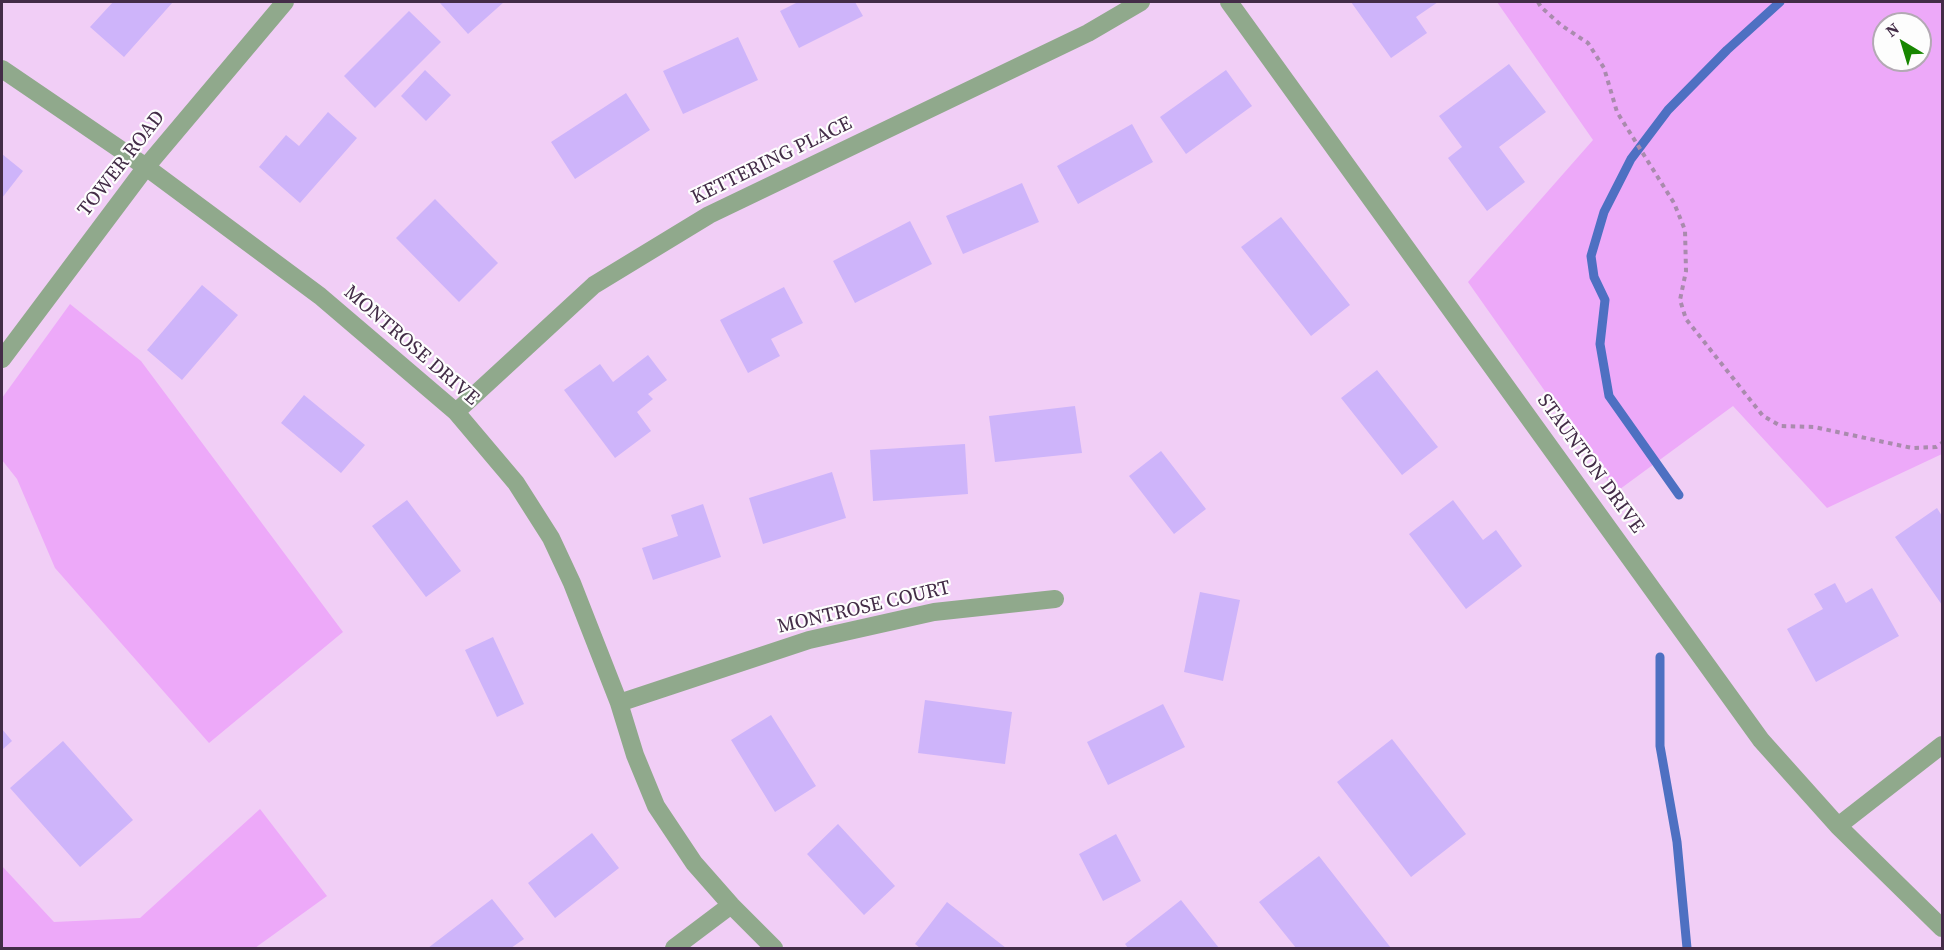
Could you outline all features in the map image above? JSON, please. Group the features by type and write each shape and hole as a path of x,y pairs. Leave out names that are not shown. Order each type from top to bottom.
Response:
{"street":[{"name":"TOWER ROAD","path":"2,359 146,167 285,2"},
{"name":"KETTERING PLACE","path":"456,412 594,285 700,221 1088,33 1141,2"},
{"name":"STAUNTON DRIVE","path":"1229,2 1761,740 1838,826 1942,928"},
{"name":"MONTROSE DRIVE","path":"2,69 146,167 320,296 456,412 516,483 551,538 572,583 619,703 634,754 656,806 694,863 731,905 774,948"},
{"name":"MONTROSE COURT","path":"619,703 809,640 934,612 1055,599"},
{"path":"1838,826 1942,745"},
{"path":"674,948 731,905"}],"path":[{"path":"1538,2 1562,25 1588,43 1604,68 1617,112 1631,138 1674,203 1685,230 1686,271 1680,300 1686,319 1763,416 1781,426 1814,427 1912,448 1936,447 1942,443"}],"shaded area":[{"path":"1497,2 1942,2 1942,454 1827,508 1733,406 1616,492 1468,282 1593,140"},
{"path":"70,304 141,361 343,632 209,743 55,568 17,479 2,460 2,398"},
{"path":"260,809 327,896 255,948 2,948 2,866 54,922 140,918"}],"building":[{"path":"113,2 173,2 124,57 90,27"},
{"path":"504,2 468,34 440,3"},
{"path":"798,2 855,2 863,16 799,48 780,11"},
{"path":"1351,2 1438,2 1416,17 1427,33 1391,58"},
{"path":"409,11 441,42 375,108 344,76"},
{"path":"738,37 758,80 683,114 663,71"},
{"path":"1509,64 1546,112 1499,147 1525,182 1487,211 1448,158 1462,147 1439,116"},
{"path":"425,70 451,95 426,121 401,96"},
{"path":"1226,70 1252,106 1186,154 1160,117"},
{"path":"626,93 650,130 575,179 551,142"},
{"path":"328,112 357,138 300,203 259,167 286,135 299,146"},
{"path":"1132,124 1153,162 1078,204 1057,166"},
{"path":"2,154 23,171 2,198"},
{"path":"1022,183 1039,222 963,254 946,216"},
{"path":"435,199 498,263 459,302 396,238"},
{"path":"1281,217 1350,305 1311,336 1241,247"},
{"path":"910,221 932,264 855,303 833,261"},
{"path":"202,285 238,315 182,380 147,350"},
{"path":"784,287 803,323 771,339 780,356 748,373 720,320"},
{"path":"648,355 667,380 648,394 653,399 637,412 651,431 615,458 564,390 600,364 613,382"},
{"path":"1377,370 1438,447 1402,475 1341,398"},
{"path":"304,395 365,445 341,473 281,423"},
{"path":"1075,406 1082,453 995,462 989,416"},
{"path":"965,444 968,494 873,501 870,450"},
{"path":"1161,451 1206,509 1174,534 1129,476"},
{"path":"832,472 846,518 763,544 749,498"},
{"path":"407,500 461,571 426,597 372,526"},
{"path":"1453,500 1483,540 1496,530 1522,566 1466,609 1409,534"},
{"path":"703,504 721,557 653,580 642,548 678,536 671,515"},
{"path":"1937,508 1942,516 1942,605 1895,537"},
{"path":"1835,583 1846,603 1872,588 1899,636 1816,682 1787,629 1823,609 1814,594"},
{"path":"1200,592 1240,600 1223,681 1184,672"},
{"path":"493,637 524,704 497,717 465,650"},
{"path":"925,700 1012,712 1005,764 918,753"},
{"path":"1163,704 1185,747 1108,785 1087,742"},
{"path":"771,715 816,786 775,812 731,740"},
{"path":"2,729 12,741 2,750"},
{"path":"1392,739 1466,834 1411,877 1337,782"},
{"path":"63,741 133,820 80,867 10,788"},
{"path":"838,824 895,886 864,915 807,854"},
{"path":"592,833 619,868 555,918 528,883"},
{"path":"1116,834 1141,881 1103,901 1079,854"},
{"path":"1319,856 1391,948 1296,948 1259,902"},
{"path":"492,899 524,939 511,948 428,948"},
{"path":"1181,900 1219,948 1128,948 1125,944"},
{"path":"947,902 1006,948 920,948 915,944"}],"waterway":[{"path":"1679,495 1609,396 1600,344 1605,300 1594,277 1591,256 1604,212 1631,159 1668,110 1727,50 1780,2"},
{"path":"1660,657 1660,746 1677,842 1687,948"}]}
